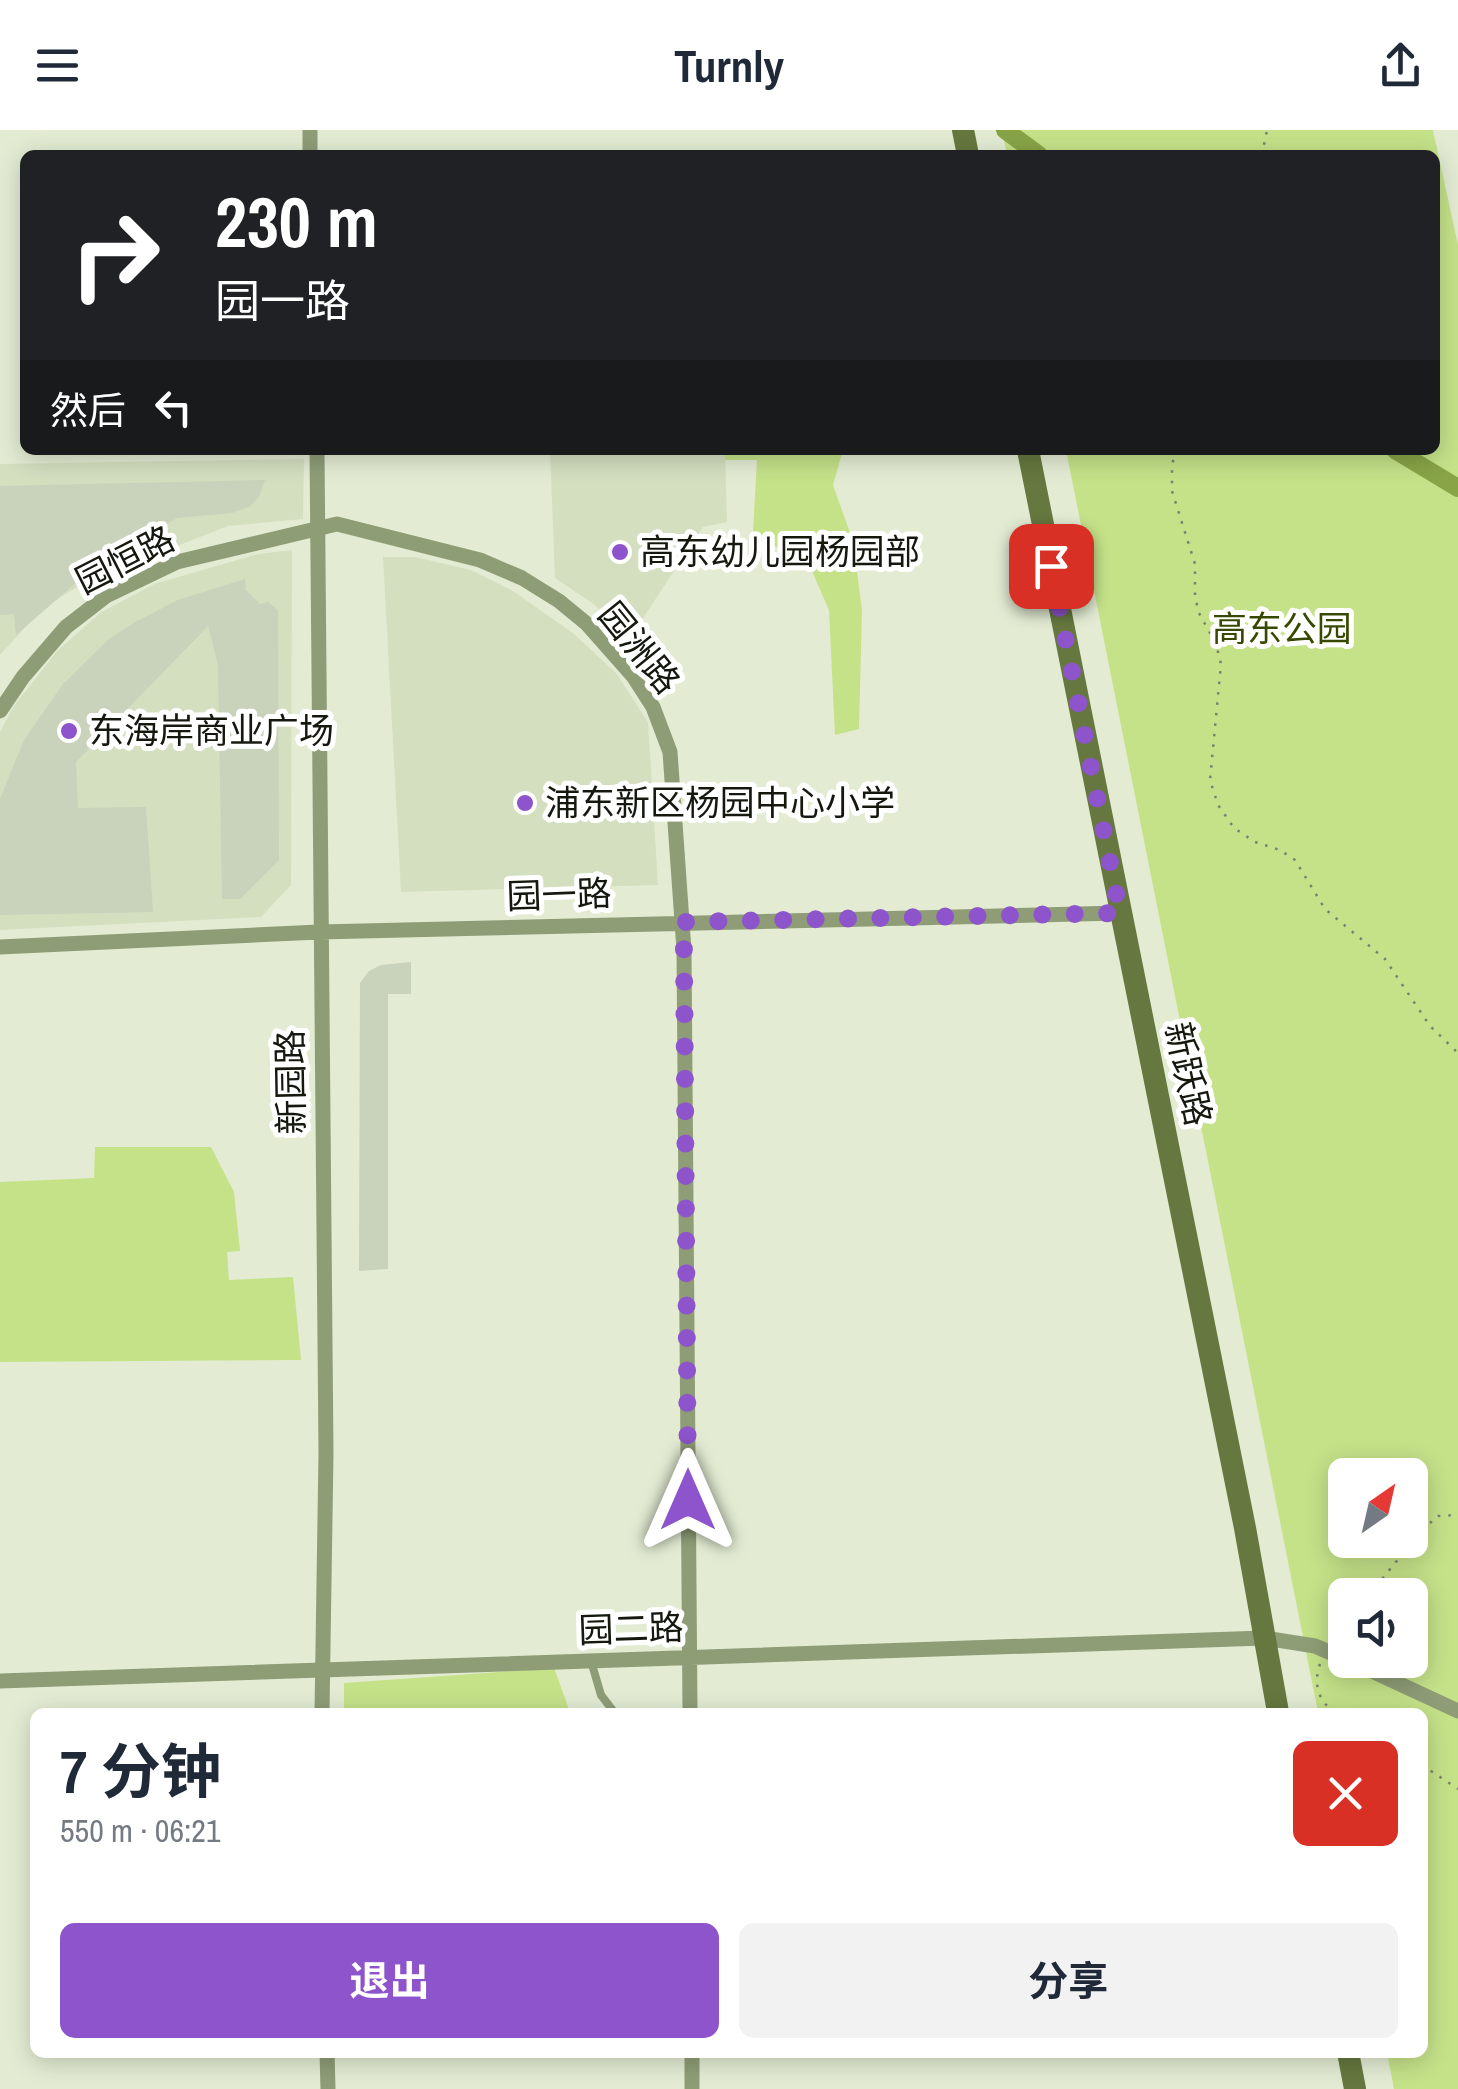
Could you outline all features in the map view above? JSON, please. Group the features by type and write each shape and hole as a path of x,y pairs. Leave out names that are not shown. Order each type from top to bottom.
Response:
{"street":[{"name":"新园路","path":"317,455 326,1472 322,1708"},
{"name":"新跃路","path":"1029,455 1246,1528 1277,1708"},
{"name":"园洲路","path":"317,528 337,524 361,528 480,560 522,578 559,601 611,649 653,707 670,752 684,950 690,1708"},
{"name":"园恒路","path":"0,711 66,627 106,596 178,562 317,528"},
{"name":"园一路","path":"0,947 319,932 1120,913"},
{"name":"园二路","path":"0,1680 1264,1638 1328,1651"},
{"name":"园二路","path":"1387,1678 1458,1711"},
{"path":"327,2058 328,2089"},
{"path":"692,2058 692,2089"},
{"path":"1349,2058 1355,2089"}],"lane":[{"path":"591,1661 601,1695 611,1708"}],"path":[{"path":"1175,455 1172,491 1195,564 1195,597 1221,664 1210,780 1218,805 1234,828 1295,860 1324,910 1385,959 1430,1026 1458,1053"},
{"path":"1383,1578 1438,1516 1458,1515"},
{"path":"1428,1769 1458,1789"}],"shaded area":[{"name":"高东幼儿园杨园部","path":"550,455 725,455 727,522 703,527 628,641 595,605 555,578"},
{"path":"304,459 303,519 228,526 85,582 42,609 0,655 0,464"},
{"path":"292,550 291,885 261,917 0,930 0,732 13,707 57,651 100,613 154,584 258,554"},
{"name":"浦东新区杨园中心小学","path":"383,557 415,557 471,570 513,591 573,633 616,673 648,722 658,885 401,892"}],"green space":[{"name":"高东公园","path":"1002,130 1433,130 1437,150 1006,150"},
{"name":"高东公园","path":"1440,162 1458,245 1458,2089 1394,2089 1388,2058 1428,2058 1428,1708 1317,1708 1067,455 1440,455"},
{"path":"725,455 842,455 833,485 853,541 862,610 859,729 835,735 829,610 811,569 753,532 757,460 725,460"},
{"path":"95,1147 211,1147 234,1192 240,1251 227,1252 229,1280 293,1277 301,1360 0,1362 0,1182 94,1178"},
{"path":"554,1668 569,1708 344,1708 344,1683"}],"building":[{"path":"265,480 259,497 249,507 232,513 177,518 93,568 16,635 14,614 0,615 0,486"},
{"name":"东海岸商业广场","path":"245,579 246,590 260,604 268,602 278,610 279,860 240,899 222,899 218,665 208,626 76,762 78,808 146,807 153,912 0,915 0,799 24,740 63,684 109,639 137,621 178,600"},
{"path":"411,962 411,994 388,994 388,1269 359,1271 360,983 369,971 381,965"}],"waterway":[{"path":"1005,130 1032,150"},
{"path":"1403,455 1458,488"}],"place":[{"name":"高东幼儿园杨园部","path":"620,552"},
{"name":"东海岸商业广场","path":"69,731"},
{"name":"浦东新区杨园中心小学","path":"525,803"}],"route":[{"path":"688,1500 681,922 1120,913 1051,566"}]}
